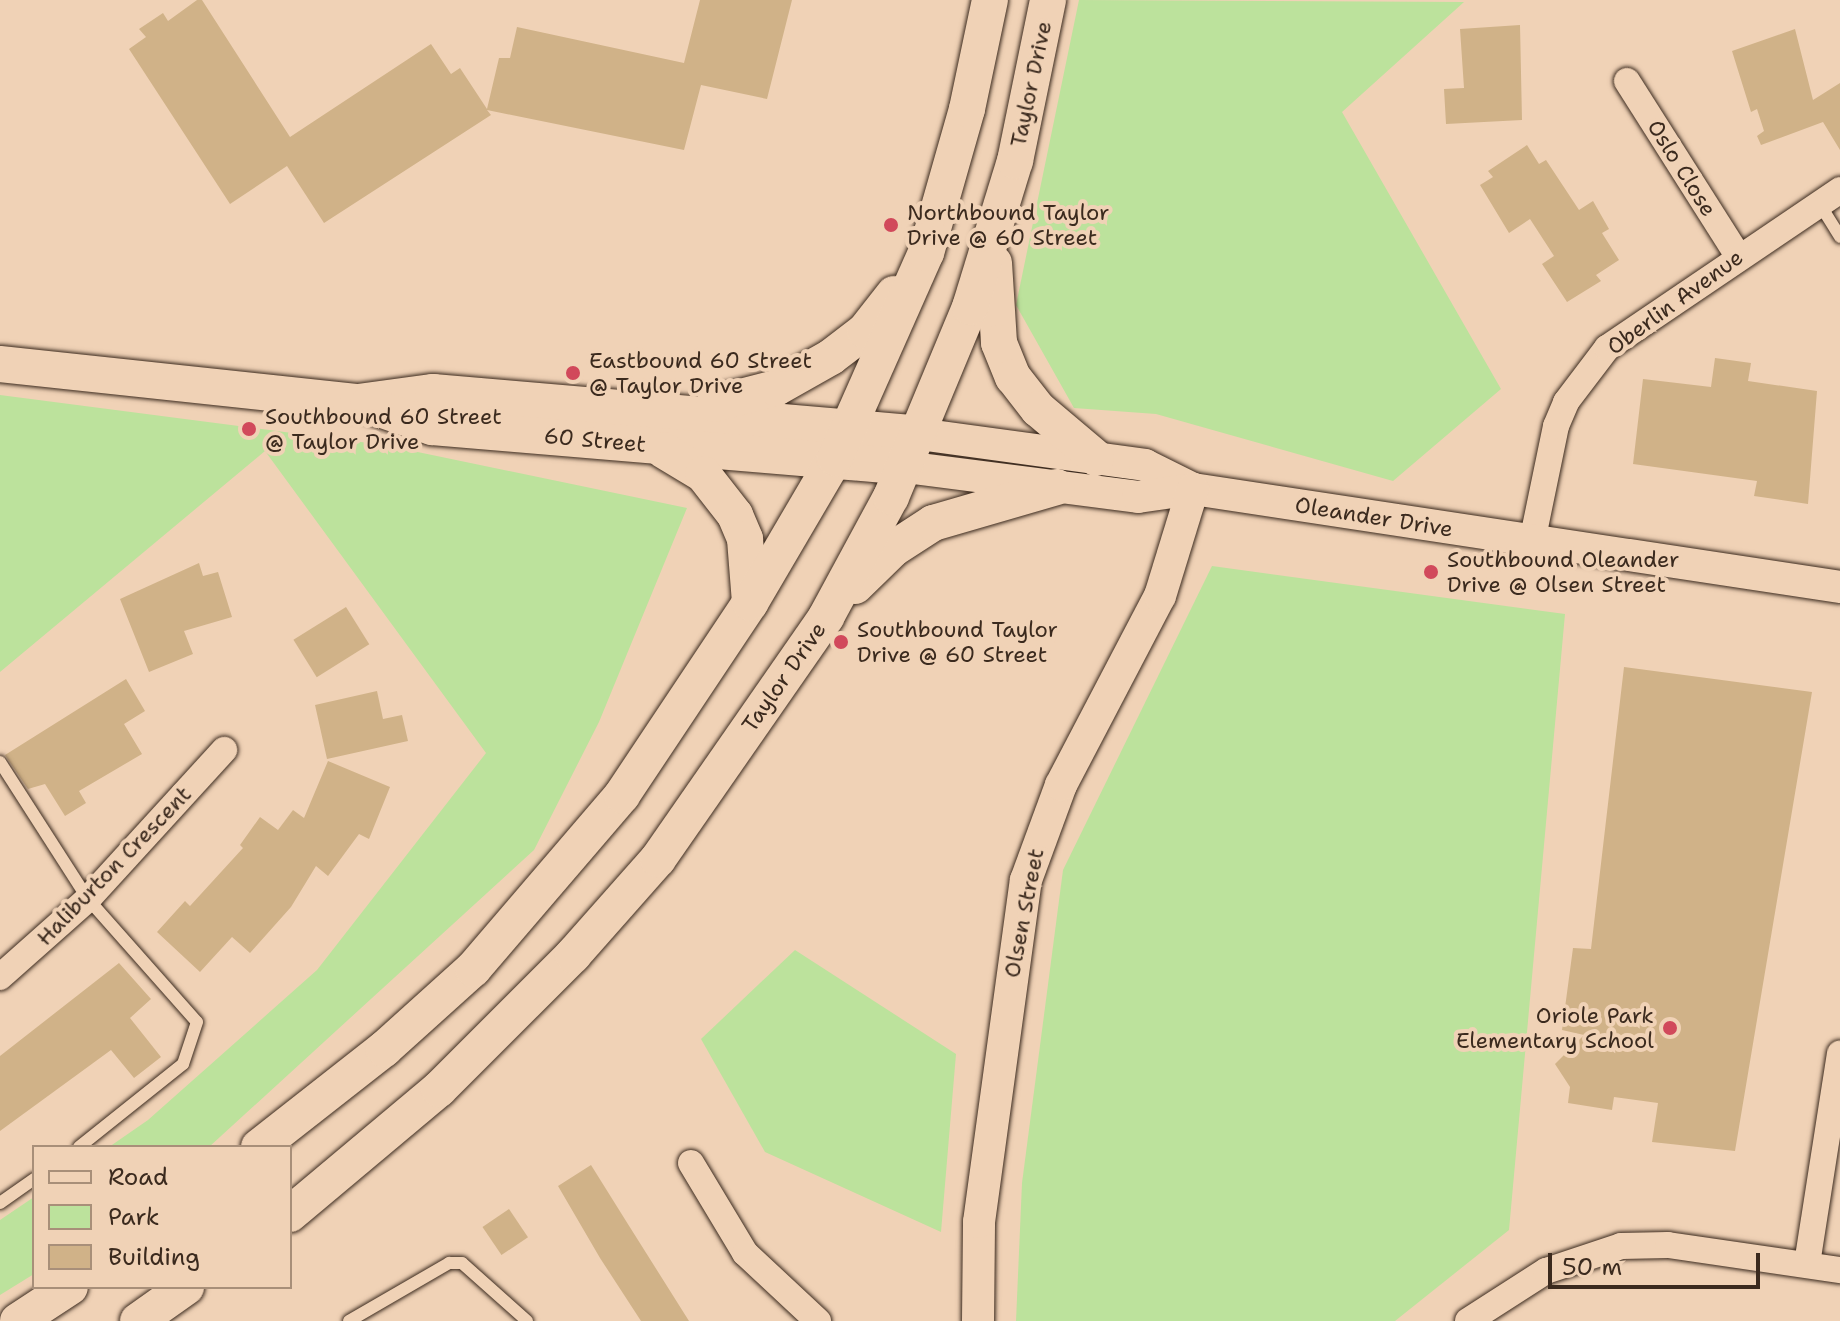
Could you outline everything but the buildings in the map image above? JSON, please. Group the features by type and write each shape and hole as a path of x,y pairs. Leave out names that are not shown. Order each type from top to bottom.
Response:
{"main road":[{"path":"262,1145 384,1049 473,969 622,795 750,603 843,443 926,253 967,109 990,0"},
{"name":"Taylor Drive","path":"292,1212 439,1089 573,955 658,859 826,617 912,450 993,239 1048,0"},
{"path":"993,239 996,319 1004,360 1038,409 1096,458"},
{"path":"685,410 776,388 831,357 865,331 926,253"},
{"name":"60 Street","path":"0,364 358,402 432,427 650,444 843,443"},
{"name":"60 Street","path":"358,402 433,392 685,410 843,443"},
{"path":"843,443 912,450"},
{"path":"650,444 688,462 725,498 745,539 750,603"},
{"path":"826,617 874,566 923,528 1057,487"},
{"path":"18,1321 67,1289"},
{"path":"138,1321 183,1289"}],"street":[{"name":"Oslo Close","path":"1627,81 1738,256"},
{"name":"Oberlin Avenue","path":"1532,542 1556,426 1589,369 1625,333 1829,196"},
{"name":"Oleander Drive","path":"912,450 1096,458 1145,465 1193,489"},
{"name":"Oleander Drive","path":"912,450 1057,487 1138,497 1193,489 1840,587"},
{"name":"Olsen Street","path":"978,1321 979,1222 1026,880 1061,785 1160,596 1193,489"},
{"name":"Haliburton Crescent","path":"0,977 88,899 224,750"},
{"path":"1807,1264 1840,1054"},
{"path":"691,1163 745,1253 818,1321"},
{"path":"1468,1321 1546,1271 1621,1246 1668,1245 1840,1270"}],"lane":[{"path":"1829,196 1840,237"},
{"path":"0,762 88,899 197,1022 183,1064 82,1145"},
{"path":"0,1203 32,1180"},
{"path":"349,1321 449,1263 462,1263 527,1321"}],"green space":[{"path":"1079,0 1464,2 1342,112 1501,389 1393,481 1156,414 1074,408 1016,305"},
{"path":"0,395 384,445 687,508 599,722 534,850 211,1145 112,1145 148,1120 317,970 486,753 265,451 0,672"},
{"path":"1212,566 1565,614 1509,1230 1395,1321 1016,1321 1022,1183 1063,870"},
{"path":"795,950 956,1054 941,1232 765,1152 701,1039"},
{"path":"32,1198 32,1275 0,1295 0,1220"}],"place":[{"name":"Northbound Taylor Drive @ 60 Street","path":"891,225"},
{"name":"Eastbound 60 Street @ Taylor Drive","path":"573,373"},
{"name":"Southbound 60 Street @ Taylor Drive","path":"249,429"},
{"name":"Southbound Oleander Drive @ Olsen Street","path":"1431,572"},
{"name":"Southbound Taylor Drive @ 60 Street","path":"841,642"},
{"name":"Oriole Park Elementary School","path":"1670,1028"}]}
